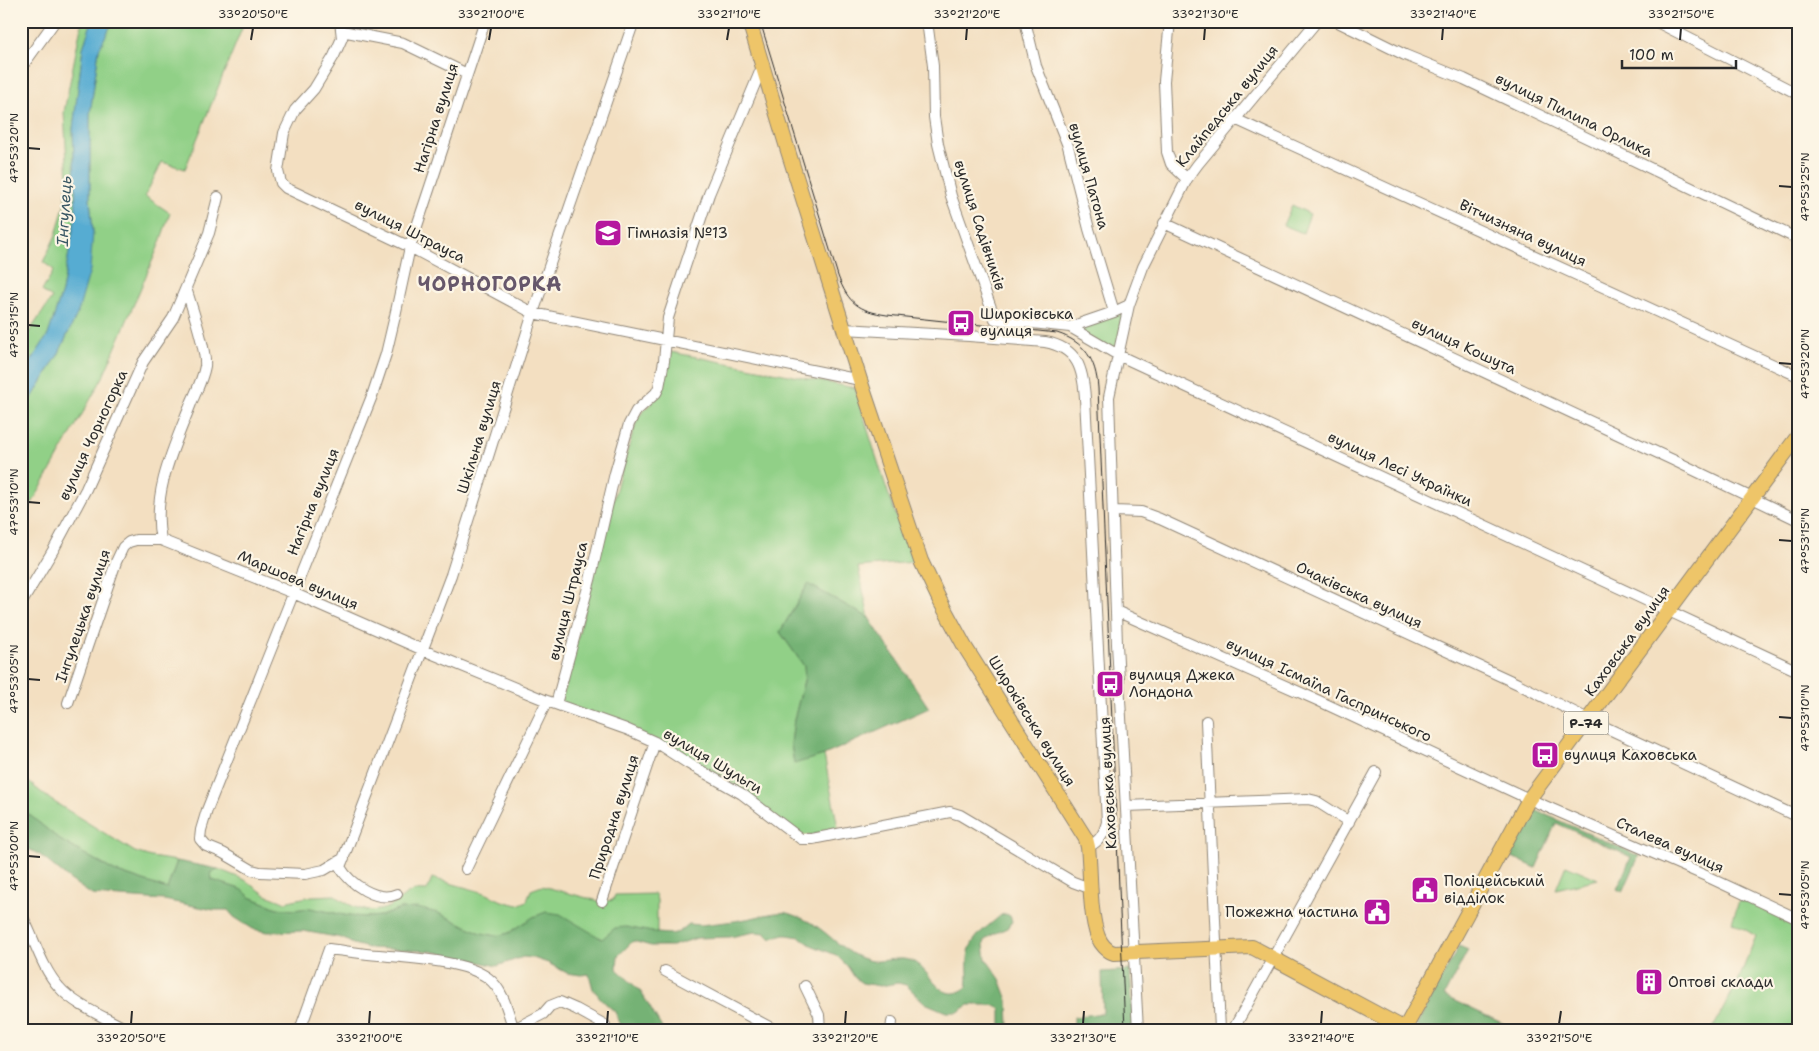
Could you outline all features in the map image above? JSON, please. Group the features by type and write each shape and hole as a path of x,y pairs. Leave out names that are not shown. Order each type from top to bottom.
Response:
{"main road":[{"name":"Широківська вулиця","path":"749,21 860,380 921,562 965,647 1083,833 1088,847 1093,910 1098,936 1103,946 1114,953 1133,953"},
{"name":"Каховська вулиця","path":"1405,1030 1529,799 1798,436"},
{"path":"1133,953 1252,947 1405,1030"}],"street":[{"path":"21,68 55,21"},
{"name":"Нагірна вулиця","path":"342,862 324,870 305,874 260,872 252,870 223,853 206,846 200,839 201,830 207,810 372,396 395,316 410,246 466,74 486,21"},
{"name":"Шкільна вулиця","path":"342,862 451,576 533,313 634,21"},
{"name":"вулиця Садівників","path":"927,21 932,59 934,117 938,144 952,196 996,319 1070,327"},
{"name":"вулиця Патона","path":"1025,21 1036,66 1068,146 1096,254 1114,312"},
{"path":"1170,21 1164,81 1167,152 1171,164 1187,179"},
{"name":"Клайпедська вулиця","path":"1118,355 1129,305 1143,267 1187,179 1317,21"},
{"name":"вулиця Пилипа Орлика","path":"1336,21 1405,54 1464,79 1798,239"},
{"path":"1655,21 1798,94"},
{"path":"341,26 403,43 466,74"},
{"name":"вулиця Штрауса","path":"341,26 338,46 324,74 314,89 295,110 284,133 278,171 281,183 286,188 410,246 533,313 860,380"},
{"path":"665,340 668,318 709,194 762,67"},
{"name":"Вітчизняна вулиця","path":"1235,119 1798,376"},
{"name":"вулиця Чорногорка","path":"21,604 55,547 86,489 143,362 173,318 209,233 218,197"},
{"name":"вулиця Кошута","path":"1164,223 1798,520"},
{"path":"161,540 158,529 158,512 162,484 205,364 204,352 188,284"},
{"path":"1070,327 1129,305"},
{"name":"вулиця Лесі Українки","path":"1070,327 1118,355 1798,671"},
{"path":"844,329 1045,342 1057,345 1070,352 1078,364 1083,378 1085,398 1107,822 1101,838 1088,847"},
{"name":"вулиця Штрауса","path":"466,869 552,702 590,580 615,472 629,424 636,411 656,393 664,361 665,340"},
{"name":"Каховська вулиця","path":"1118,355 1109,397 1116,611 1138,1030"},
{"name":"Очаківська вулиця","path":"1113,511 1141,512 1160,519 1518,684 1798,817"},
{"name":"Інгулецька вулиця","path":"68,703 116,562 123,547 136,540 161,540"},
{"name":"Маршова вулиця","path":"161,540 423,650"},
{"name":"вулиця Ісмаїла Гаспринського","path":"1116,611 1317,700 1529,799"},
{"name":"вулиця Шульги","path":"423,650 655,742 742,794 801,839 812,839 950,812 960,815 1073,882 1092,889"},
{"path":"1206,721 1220,1030"},
{"name":"Природна вулиця","path":"602,901 655,742"},
{"path":"1233,1030 1376,772"},
{"path":"1126,806 1308,799 1349,822"},
{"name":"Сталева вулиця","path":"1529,799 1706,876 1798,919"},
{"path":"342,862 348,878 368,892 386,898 397,894"},
{"path":"21,914 49,972 58,986 77,1001 128,1030"},
{"path":"300,1030 329,949 403,957 467,968 489,978 500,992 514,1030 544,1014 550,1006 560,1002 605,1025 607,1030"},
{"path":"665,971 776,1030"},
{"path":"805,986 820,1015 820,1030"}],"green space":[{"path":"82,21 92,21 83,48 73,129 76,213 62,292 48,335 21,377 21,344 52,298 42,291 54,270 43,262 56,235 64,206 68,180 64,112"},
{"path":"113,21 245,21 185,169 162,162 145,196 170,213 159,245 103,377 21,523 21,416 58,355 78,312 93,232 90,198 90,114 99,49"},
{"path":"1292,205 1310,214 1303,233 1283,225"},
{"path":"1129,305 1118,355 1070,327"},
{"path":"671,352 855,388 875,454 914,562 858,567 869,618 808,584 780,632 804,666 805,676 794,720 791,744 794,763 824,755 838,828 812,835 802,835 692,763 561,702 620,474 638,417 662,392"},
{"path":"808,584 869,618 929,708 824,755 794,764 791,744 794,720 805,677 804,666 780,632"},
{"path":"21,776 51,800 135,852 151,857 177,861 167,889 114,871 60,840 21,808"},
{"path":"21,808 60,840 114,871 167,889 177,861 218,869 211,873 212,880 243,890 250,897 277,908 294,910 310,908 349,916 369,917 381,916 400,909 417,908 438,913 481,933 497,936 509,933 533,917 546,912 560,914 602,939 615,928 626,927 671,934 679,932 689,924 701,925 740,920 772,913 788,913 820,928 845,949 859,957 872,961 904,959 916,963 935,984 949,993 957,992 967,987 969,951 975,939 1001,915 1006,914 1010,916 1012,921 1009,927 985,940 984,945 986,959 1000,979 1008,1000 1009,1030 1001,1030 1001,1009 993,1005 969,1005 958,1012 946,1012 925,1003 906,985 898,983 880,986 862,983 855,978 848,967 836,955 811,945 800,937 780,935 771,939 765,933 755,932 730,937 697,938 672,946 651,946 633,941 618,956 617,969 641,992 663,1030 623,1030 615,1012 593,989 589,974 567,973 533,958 523,957 497,966 430,951 369,948 353,944 342,938 303,931 267,932 253,929 234,917 228,910 214,910 164,900 92,895 40,855 21,845"},
{"path":"1535,810 1639,856 1623,892 1617,889 1631,857 1556,823 1536,868 1510,856"},
{"path":"1566,865 1598,879 1556,889"},
{"path":"218,869 245,880 266,895 284,902 312,896 335,895 354,907 369,910 384,909 391,906 413,891 427,891 432,878 485,893 502,901 518,905 527,901 531,890 542,886 602,902 613,900 615,895 655,894 657,900 657,933 622,929 609,934 603,939 599,937 509,933 497,936 481,933 438,913 400,909 381,916 369,917 349,916 310,908 294,910 277,908 250,897 243,890 212,880 211,873"},
{"path":"1739,901 1746,901 1798,926 1798,1030 1712,1030 1739,979 1756,936 1732,922"},
{"path":"1459,946 1468,950 1444,996 1517,1030 1425,1030 1416,1026"},
{"path":"1130,970 1134,1030 1074,1030 1074,1017 1103,1013 1102,972"}],"water":[{"path":"92,21 113,21 99,49 90,114 90,198 93,232 90,270 78,312 58,355 21,416 21,377 48,335 62,292 76,213 73,129 83,48"}],"tram line":[{"path":"760,21 838,276 851,299 862,308 887,315 1057,333 1075,341 1082,347 1095,369 1098,388 1125,1030"}],"place":[{"name":"Гімназія №13","path":"608,233"},
{"name":"Широківська вулиця","path":"961,323"},
{"name":"вулиця Джека Лондона","path":"1110,684"},
{"name":"вулиця Каховська","path":"1545,755"},
{"name":"Поліцейський відділок","path":"1425,890"},
{"name":"Пожежна частина","path":"1377,912"},
{"name":"Оптові склади","path":"1649,982"}],"district":[{"name":"ЧОРНОГОРКА","path":"490,284"}],"water label":[{"name":"Інгулець","path":"64,211"}]}
